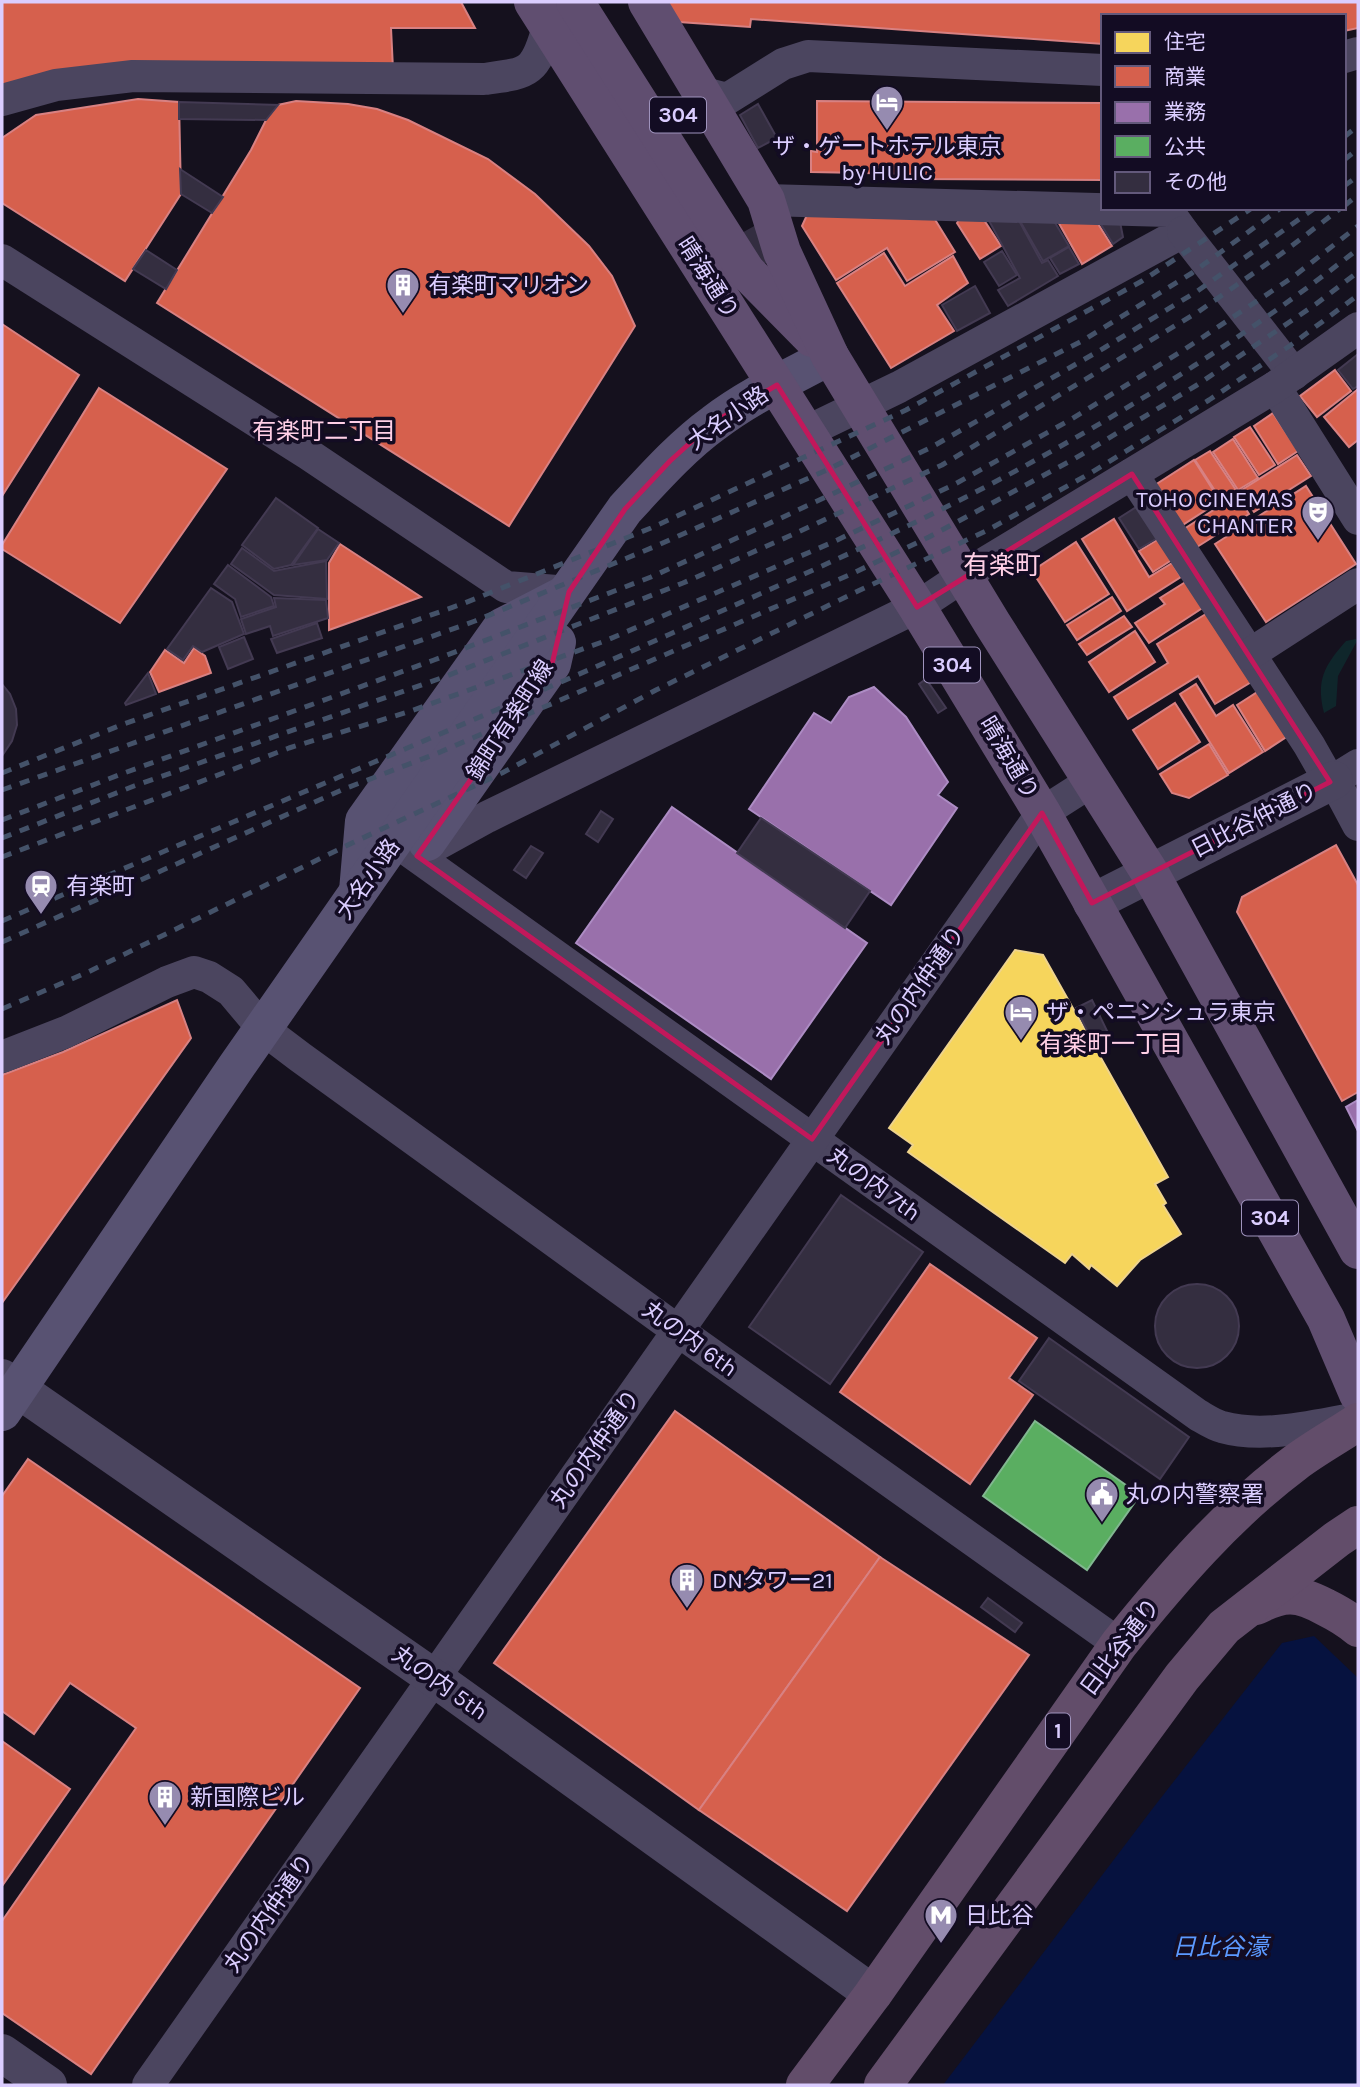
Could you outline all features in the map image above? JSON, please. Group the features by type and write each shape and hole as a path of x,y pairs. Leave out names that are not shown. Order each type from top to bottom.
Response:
{"highway":[{"name":"日比谷通り","path":"805,2085 873,1994 1119,1644 1198,1549 1245,1504 1296,1462 1358,1420"},
{"path":"883,2085 1182,1677 1224,1627 1358,1525"},
{"path":"1237,1615 1268,1600 1296,1594 1338,1614 1358,1628"}],"main road":[{"name":"304","path":"607,2 758,214 782,252 830,356 1150,873 1358,1250"},
{"name":"304","path":"648,2 704,93 758,214"},
{"name":"304","path":"552,10 746,271 830,356"},
{"name":"晴海通り","path":"552,10 777,385 917,607 1042,813 1326,1319 1358,1394"},
{"path":"777,385 830,356"},
{"name":"大名小路","path":"7,1393 358,892 406,848 625,509 670,461 711,424 777,385"},
{"path":"358,892 365,821 372,810 502,627 569,592"}],"street":[{"path":"2,100 56,85 133,76 484,79 522,74 540,56 552,10"},
{"path":"704,93 727,99 783,64 808,55 1101,70"},
{"path":"758,214 1168,211 1285,381 1358,519"},
{"path":"806,432 860,407 1181,228"},
{"path":"2,260 308,454 506,587 569,592"},
{"path":"406,848 487,817 917,607 965,575 1285,381 1358,328"},
{"path":"1132,474 1309,745 1340,776 1358,825"},
{"path":"1250,654 1358,584"},
{"name":"日比谷仲通り","path":"1092,902 1340,776"},
{"path":"1042,813 1092,781"},
{"name":"丸の内仲通り","path":"148,2085 1042,813"},
{"name":"丸の内 7th","path":"406,848 1198,1415 1220,1427 1248,1431 1358,1420"},
{"name":"丸の内 6th","path":"2,1057 66,1032 167,982 194,972 209,977 231,991 263,1030 677,1331 1119,1644"},
{"name":"丸の内 5th","path":"7,1393 434,1678 873,1994"},
{"path":"2,2053 48,2085"}],"highlighted area":[{"path":"777,385 917,607 1132,474 1330,782 1092,903 1042,813 812,1139 417,856 552,664 569,592 625,509 670,461 711,424"}],"green space":[{"path":"1356,639 1338,676 1336,706 1324,713 1321,691 1327,666 1346,641"}],"water":[{"name":"日比谷濠","path":"1314,1636 1358,1678 1358,2085 943,2085 1282,1643"}],"building: 住宅":[{"name":"ザ・ペニンシュラ東京","path":"1015,950 1043,955 1168,1177 1155,1184 1166,1203 1163,1205 1181,1234 1140,1260 1117,1286 1091,1265 1089,1269 1072,1254 1065,1263 908,1152 913,1145 889,1128"}],"building: 商業":[{"path":"2,2 461,2 475,28 391,28 393,69 2,86"},
{"path":"667,2 1358,2 1358,28 1346,31 1346,14 1101,14 1101,44 751,19 750,27 679,22"},
{"path":"138,99 179,102 181,194 125,281 2,203 2,138 36,115"},
{"name":"有楽町マリオン","path":"296,101 348,104 377,109 408,120 488,159 535,194 589,246 612,276 635,326 509,526 157,303 251,150 266,120 278,105"},
{"path":"817,101 1101,103 1101,180 915,179 914,174 811,172 811,151 817,152"},
{"path":"807,215 934,218 955,252 907,281 887,248 836,280 802,226"},
{"path":"962,216 982,217 1001,246 980,259 957,223"},
{"path":"1095,219 1112,246 1082,264 1057,220"},
{"path":"884,253 905,286 953,256 968,283 937,305 954,331 891,368 837,283"},
{"path":"2,324 79,375 2,496"},
{"path":"1335,370 1351,391 1317,417 1300,396"},
{"path":"99,388 227,469 120,623 2,549"},
{"path":"1358,389 1358,440 1349,447 1324,417"},
{"path":"1273,413 1298,451 1278,464 1254,426"},
{"path":"1250,427 1275,465 1259,475 1234,437"},
{"path":"1233,439 1258,478 1238,490 1213,452"},
{"path":"1210,451 1236,490 1221,500 1195,460"},
{"path":"1297,455 1311,476 1254,512 1240,491"},
{"path":"1194,460 1220,501 1181,526 1155,485"},
{"path":"1306,486 1356,564 1266,622 1215,544"},
{"path":"1237,495 1249,514 1197,547 1184,529"},
{"path":"1114,519 1149,577 1172,563 1181,577 1127,611 1082,539"},
{"path":"1162,537 1175,558 1153,572 1139,551"},
{"path":"1076,542 1109,594 1065,622 1032,571"},
{"path":"340,544 421,597 329,630 329,563"},
{"path":"1187,581 1204,607 1149,643 1135,623 1165,604 1160,598"},
{"path":"1112,597 1121,611 1077,640 1067,625"},
{"path":"1209,612 1253,681 1215,704 1198,676 1128,719 1114,697 1168,663 1157,644"},
{"path":"1124,616 1132,627 1087,655 1079,644"},
{"path":"1135,631 1155,662 1109,692 1089,662"},
{"path":"194,648 205,656 211,673 159,692 150,672 165,650 184,663"},
{"path":"1196,684 1216,716 1233,705 1263,752 1229,773 1180,694"},
{"path":"1259,691 1288,736 1265,751 1237,705"},
{"path":"1175,703 1200,742 1158,769 1133,730"},
{"path":"1209,744 1228,775 1189,798 1172,793 1160,774"},
{"path":"1336,845 1358,885 1358,1092 1342,1101 1237,912 1242,897"},
{"path":"177,1000 191,1038 2,1303 2,1075 63,1052"},
{"path":"930,1264 1037,1338 1009,1378 1033,1395 970,1484 840,1392"},
{"name":"DNタワー21","path":"675,1411 880,1557 699,1810 494,1663"},
{"name":"新国際ビル","path":"28,1459 360,1688 91,2074 2,2013 2,1921 136,1728 70,1683 34,1734 2,1711 2,1496"},
{"path":"880,1557 1029,1655 847,1911 699,1810"},
{"path":"2,1741 70,1789 2,1886"}],"building: 業務":[{"path":"874,687 906,717 948,782 938,795 957,808 891,905 749,809 814,713 831,723 849,697"},
{"path":"672,807 867,943 771,1079 576,943"},
{"path":"1358,1100 1358,1131 1346,1107"}],"building: 公共":[{"path":"1035,1421 1140,1495 1087,1570 983,1496"}],"building: その他":[{"path":"179,102 278,105 266,120 179,119"},
{"path":"758,104 777,138 758,148 740,115"},
{"path":"180,169 223,197 212,213 181,194"},
{"path":"987,217 1017,217 1042,263 1048,260 1058,276 1008,306 998,290 1020,278"},
{"path":"1119,217 1123,237 1113,244 1097,218"},
{"path":"1020,221 1054,221 1069,246 1043,261"},
{"path":"1069,247 1079,264 1060,274 1050,258"},
{"path":"146,250 177,270 166,289 133,269"},
{"path":"1002,251 1017,275 999,286 984,262"},
{"path":"975,286 990,313 957,331 942,305"},
{"path":"1358,354 1358,386 1353,389 1338,370"},
{"path":"276,498 318,528 291,565 274,569 242,545"},
{"path":"1141,504 1161,536 1139,549 1119,518"},
{"path":"318,529 339,543 327,560 293,565"},
{"path":"242,548 274,571 326,561 327,599 274,595 231,564"},
{"path":"228,565 271,597 274,606 241,617 235,599 214,584"},
{"path":"211,588 232,602 244,634 202,652 193,646 183,660 167,649"},
{"path":"274,598 326,600 328,618 273,636 270,626 246,634 241,619 276,607"},
{"path":"317,623 322,638 277,653 271,639"},
{"path":"244,637 253,659 228,669 219,647"},
{"path":"148,673 156,694 126,705 125,703"},
{"path":"926,679 946,708 938,713 919,684"},
{"path":"2,684 16,709 17,725 12,741 2,756"},
{"path":"601,811 613,819 598,842 586,834"},
{"path":"761,818 870,891 845,928 737,853"},
{"path":"531,846 543,853 526,878 514,870"},
{"path":"1092,1000 1110,1037 1094,1045 1076,1008"},
{"path":"841,1195 923,1252 830,1384 749,1327"},
{"path":"1189,1284 1205,1284 1221,1291 1232,1302 1239,1318 1236,1342 1227,1356 1205,1368 1189,1368 1173,1361 1162,1350 1155,1334 1155,1318 1162,1302 1173,1291"},
{"path":"1049,1338 1189,1437 1160,1479 1019,1381"},
{"path":"988,1598 1022,1623 1015,1632 981,1607"}],"tunnel":[{"path":"749,229 787,297"}],"railway":[{"path":"1346,135 1358,126"},
{"path":"1346,158 1358,149"},
{"path":"1346,185 1358,176"},
{"path":"1346,204 1358,195"},
{"path":"2,773 121,725 462,604 651,528 906,410 1142,281 1249,210"},
{"path":"2,790 475,621 656,546 829,469 1082,341 1192,273 1278,210"},
{"path":"2,820 651,577 781,518 930,448 1104,348 1196,292 1312,210"},
{"path":"2,838 134,786 444,677 683,583 942,465 1198,312 1338,210"},
{"path":"2,857 289,748 408,712 605,641 833,542 955,484 1070,420 1185,349 1293,277 1358,226"},
{"path":"2,921 585,671 818,568 929,515 1119,413 1217,351 1358,249"},
{"path":"2,942 344,789 438,753 849,575 929,537 1074,459 1197,385 1358,272"},
{"path":"2,1009 88,972 502,773 656,690 986,531 1089,474 1209,400 1291,345 1358,295"}],"place":[{"name":"ザ・ゲートホテル東京 by HULIC","path":"887,132"},
{"name":"有楽町マリオン","path":"403,315"},
{"name":"TOHO CINEMAS CHANTER","path":"1318,542"},
{"name":"有楽町","path":"41,916"},
{"name":"ザ・ペニンシュラ東京","path":"1021,1042"},
{"name":"丸の内警察署","path":"1102,1524"},
{"name":"DNタワー21","path":"687,1610"},
{"name":"新国際ビル","path":"165,1827"},
{"name":"日比谷","path":"941,1945"}],"district":[{"name":"有楽町二丁目","path":"324,431"},
{"name":"有楽町","path":"1002,565"},
{"name":"有楽町一丁目","path":"1111,1044"}]}
